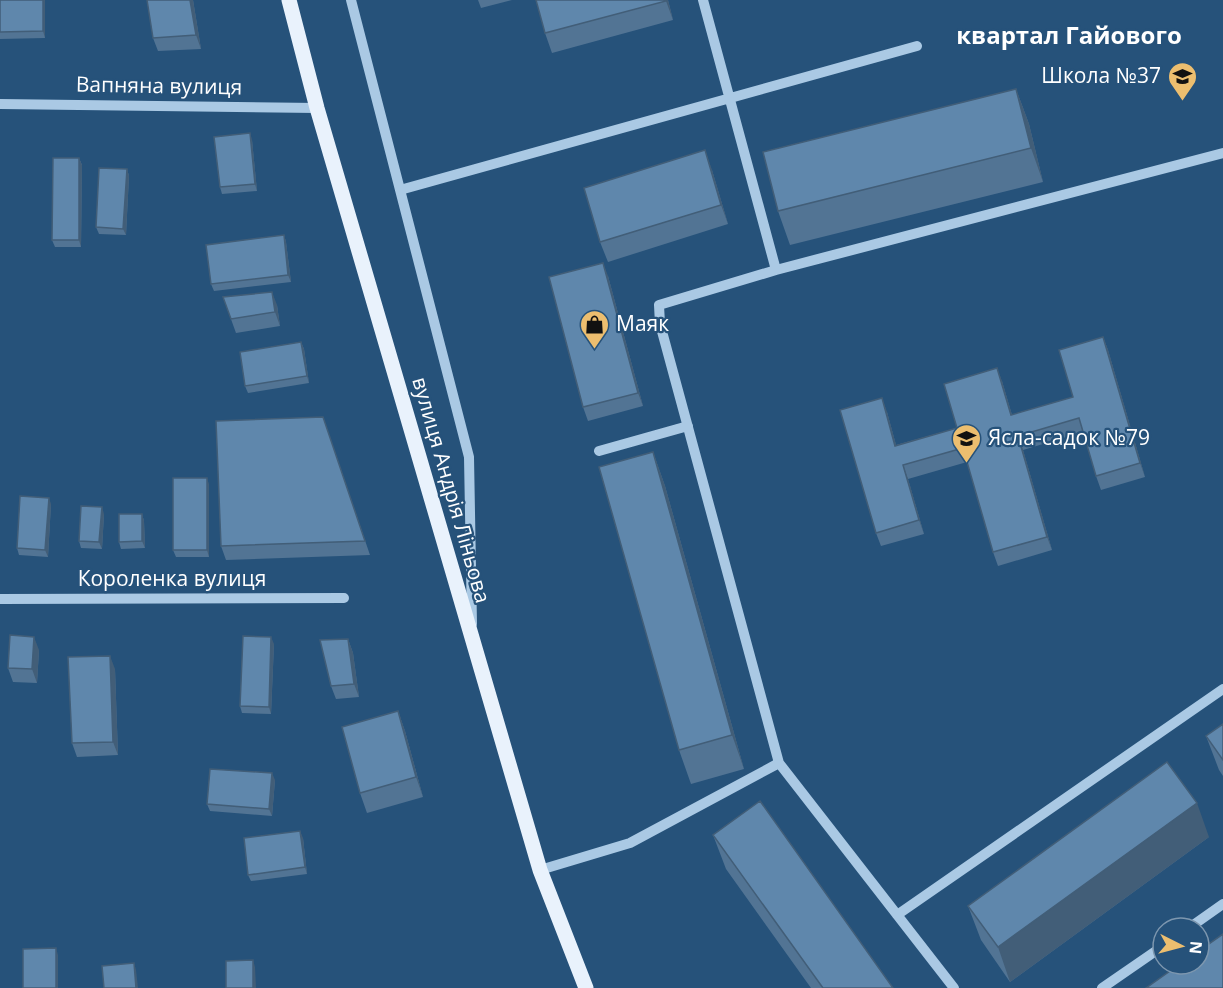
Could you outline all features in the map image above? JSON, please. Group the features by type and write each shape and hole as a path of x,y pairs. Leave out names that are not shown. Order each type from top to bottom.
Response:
{"main road":[{"name":"вулиця Андрія Ліньова","path":"289,0 316,108 540,870 586,988"}],"street":[{"path":"351,0 469,457 472,637"},
{"path":"703,0 776,270"},
{"path":"400,190 917,46"},
{"name":"Вапняна вулиця","path":"0,104 316,108"},
{"path":"954,988 779,763 660,324 659,305 776,270 1223,153"},
{"path":"599,451 688,426"},
{"name":"Короленка вулиця","path":"0,599 344,598"},
{"path":"897,915 1223,689"},
{"path":"540,870 630,843 779,763"},
{"path":"1206,916 1223,904"},
{"path":"1102,988 1151,954"}],"building":[{"path":"0,0 43,0 43,31 0,32"},
{"path":"147,0 190,0 196,35 153,38"},
{"path":"536,0 666,0 666,1 545,33"},
{"path":"1016,89 1031,148 778,211 763,152"},
{"path":"250,133 255,184 220,187 214,137"},
{"path":"705,150 721,205 600,242 584,188"},
{"path":"53,158 79,158 79,240 52,240"},
{"path":"99,168 127,169 123,229 96,227"},
{"path":"284,235 288,275 211,284 206,245"},
{"path":"603,263 638,393 583,407 549,277"},
{"path":"272,292 275,312 231,319 223,297"},
{"path":"1103,337 1140,463 1096,476 1079,418 1018,436 1047,537 993,552 963,448 903,465 919,520 876,533 840,410 882,398 895,446 957,428 944,384 997,368 1011,415 1073,397 1059,350"},
{"path":"301,342 307,376 245,386 240,352"},
{"path":"323,417 365,541 221,546 216,421"},
{"path":"653,452 732,735 679,750 599,467"},
{"path":"173,478 207,478 207,550 173,550"},
{"path":"20,496 49,498 45,550 17,548"},
{"path":"81,506 102,507 99,542 79,541"},
{"path":"119,514 142,514 142,541 119,542"},
{"path":"10,635 34,637 32,669 8,668"},
{"path":"243,636 271,637 269,707 240,706"},
{"path":"348,639 354,684 331,686 320,640"},
{"path":"110,656 113,742 72,743 68,657"},
{"path":"398,711 416,777 360,793 342,727"},
{"path":"1223,724 1223,760 1206,736"},
{"path":"1167,762 1197,803 998,947 968,906"},
{"path":"210,769 272,773 269,809 207,804"},
{"path":"760,801 893,988 823,988 713,835"},
{"path":"300,831 305,867 248,875 244,838"},
{"path":"1223,934 1223,988 1146,988 1163,976 1211,976 1211,942"},
{"path":"56,948 56,988 23,988 23,949"},
{"path":"253,960 253,988 226,988 226,961"},
{"path":"134,963 136,988 104,988 102,966"}],"place":[{"name":"Школа №37","path":"1182,102"},
{"name":"Маяк","path":"595,350"},
{"name":"Ясла-садок №79","path":"967,464"}],"district":[{"name":"квартал Гайового","path":"1069,36"}]}
